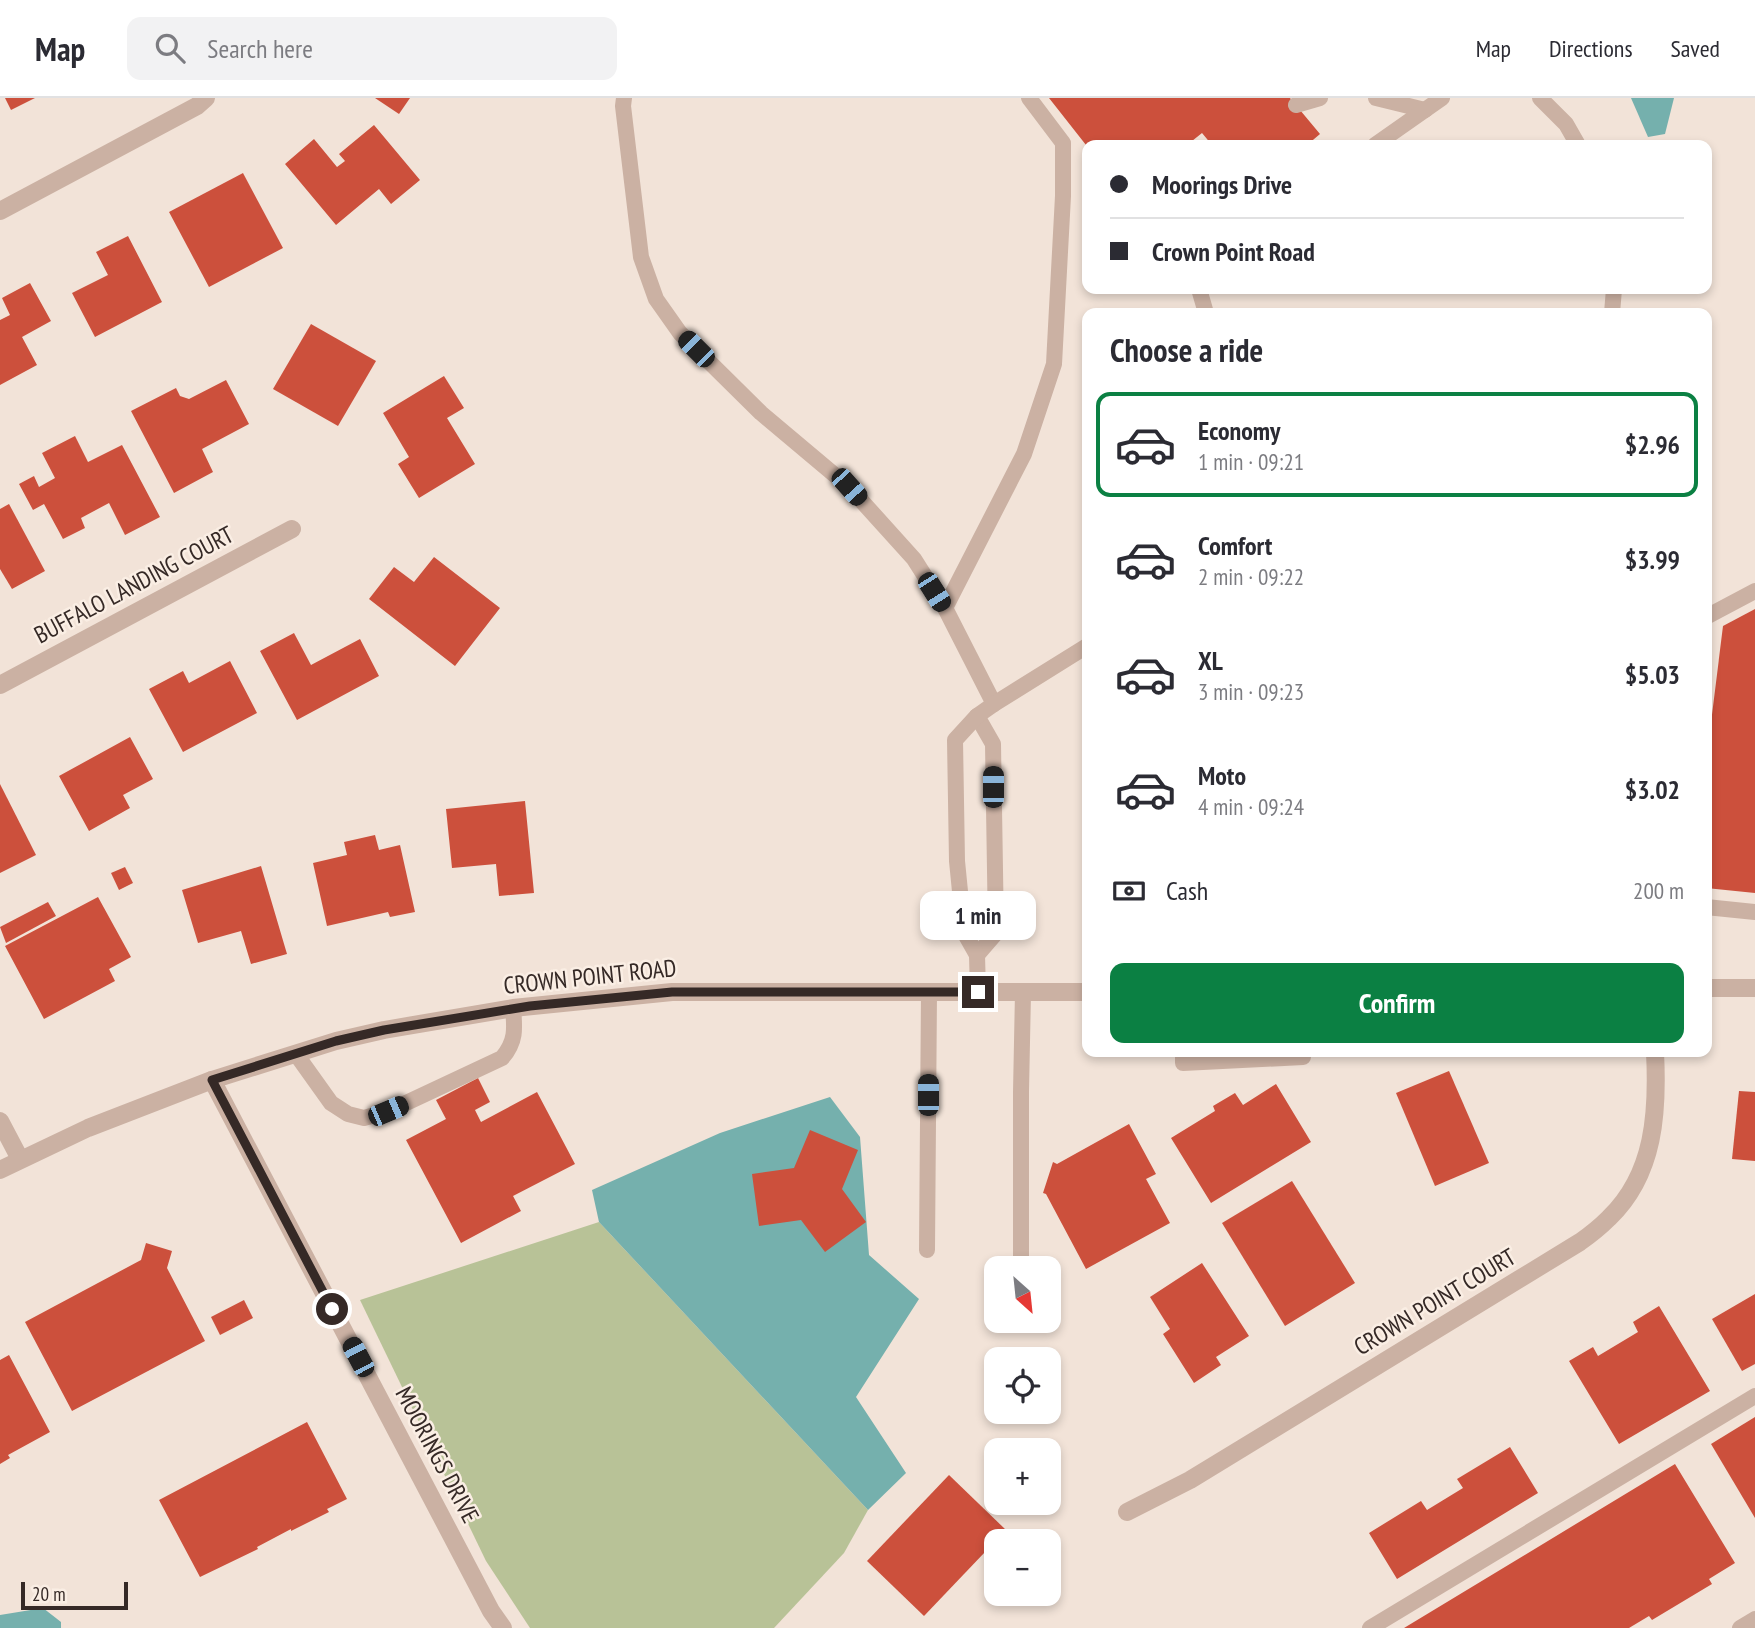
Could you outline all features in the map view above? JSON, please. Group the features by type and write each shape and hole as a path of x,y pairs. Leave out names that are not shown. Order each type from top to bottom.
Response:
{"street":[{"path":"0,211 197,106 206,98"},
{"name":"BUFFALO LANDING COURT","path":"0,684 292,529"},
{"path":"1712,988 1755,988"},
{"name":"CROWN POINT ROAD","path":"0,1170 88,1128 212,1080 384,1030 513,1009 672,992 1082,992"},
{"name":"CROWN POINT COURT","path":"1127,1512 1190,1480 1301,1413 1580,1242 1609,1219 1622,1205 1647,1161 1657,1094 1655,1057"},
{"name":"MOORINGS DRIVE","path":"212,1080 491,1611 503,1628"},
{"path":"0,1121 20,1159"}],"lane":[{"path":"624,98 641,257 656,299 680,334 761,413 849,487 914,559 944,608 994,704"},
{"path":"944,608 1024,454 1054,364 1063,196 1063,143 1028,98"},
{"path":"1296,104 1320,98"},
{"path":"1376,98 1424,110"},
{"path":"1382,140 1442,98"},
{"path":"1540,98 1566,124 1575,140"},
{"path":"1712,614 1755,591"},
{"path":"978,992 977,955 964,932 957,861 955,740 977,716 1082,649"},
{"path":"977,716 993,744 996,933 977,955"},
{"path":"1712,908 1755,912"},
{"path":"927,1250 929,992"},
{"path":"1021,1256 1023,992"},
{"path":"296,1054 331,1103 348,1114 363,1118 420,1098 502,1058 510,1049 516,1032 513,1009"},
{"path":"1183,1057 1183,1063 1303,1057"},
{"path":"1370,1628 1755,1396"},
{"path":"1740,1628 1755,1619"}],"green space":[{"path":"599,1222 868,1510 844,1553 774,1628 530,1628 486,1561 360,1300"}],"water":[{"path":"1631,98 1674,98 1665,134 1648,137"},
{"path":"830,1097 860,1137 869,1255 919,1299 856,1397 906,1473 868,1510 599,1222 592,1190 720,1133"},
{"path":"43,1608 61,1622 61,1628 0,1628 0,1615"}],"building":[{"path":"5,98 35,98 11,110"},
{"path":"375,98 410,98 399,114"},
{"path":"1049,98 1290,98 1320,134 1313,140 1208,140 1202,133 1193,140 1082,140"},
{"path":"374,125 420,180 391,204 379,189 336,225 285,164 314,139 337,167 345,161 339,154"},
{"path":"243,173 283,248 209,287 169,212"},
{"path":"128,236 162,302 95,337 72,293 108,275 96,252"},
{"path":"30,283 51,321 22,337 37,365 0,385 0,320 10,315 2,298"},
{"path":"311,324 376,361 338,426 273,389"},
{"path":"444,376 464,408 447,418 475,464 419,498 398,464 409,457 383,413"},
{"path":"226,380 249,424 202,449 213,472 174,493 131,411 176,388 180,396 189,399"},
{"path":"75,436 88,462 122,445 160,517 125,535 109,503 81,518 85,528 63,539 44,504 33,510 19,484 34,476 39,487 55,478 42,453"},
{"path":"9,504 45,571 12,589 0,569 0,509"},
{"path":"434,557 500,608 455,666 369,599 394,567 414,582"},
{"path":"1755,609 1755,893 1712,889 1712,715 1723,626"},
{"path":"294,633 311,665 360,639 379,676 297,720 260,651"},
{"path":"230,661 257,713 183,752 149,689 183,671 189,683"},
{"path":"130,737 153,779 123,795 130,808 89,831 59,776"},
{"path":"0,784 36,855 0,873"},
{"path":"525,801 534,893 499,896 496,864 452,868 446,809"},
{"path":"375,835 379,850 400,845 415,912 390,917 388,912 327,926 313,863 347,855 344,842"},
{"path":"261,866 287,954 251,964 241,931 198,943 182,890"},
{"path":"125,867 133,883 119,890 111,873"},
{"path":"98,897 131,957 109,969 115,981 44,1019 5,946"},
{"path":"48,902 56,916 6,943 0,927"},
{"path":"1449,1071 1489,1163 1435,1186 1396,1093"},
{"path":"478,1078 490,1102 475,1110 481,1122 537,1092 575,1164 513,1196 521,1211 461,1243 406,1140 446,1119 436,1100"},
{"path":"1276,1084 1311,1142 1211,1203 1171,1138 1215,1111 1213,1106 1235,1093 1243,1105"},
{"path":"1739,1091 1755,1092 1755,1161 1732,1159"},
{"path":"1129,1124 1156,1174 1146,1179 1170,1223 1086,1269 1046,1194 1043,1193 1053,1162 1057,1164"},
{"path":"810,1130 858,1150 842,1189 866,1222 825,1252 801,1220 759,1226 752,1174 794,1168"},
{"path":"1292,1181 1355,1283 1285,1326 1222,1223"},
{"path":"146,1243 172,1251 167,1268 205,1341 72,1411 25,1322 141,1260"},
{"path":"1202,1263 1249,1336 1216,1357 1221,1365 1194,1383 1163,1334 1170,1329 1150,1297"},
{"path":"1755,1294 1755,1364 1742,1371 1712,1319"},
{"path":"244,1300 253,1318 220,1335 211,1317"},
{"path":"1659,1306 1710,1391 1619,1444 1569,1361 1593,1347 1598,1356 1638,1332 1633,1322"},
{"path":"9,1355 50,1432 8,1455 10,1458 0,1464 0,1360"},
{"path":"1755,1417 1755,1518 1711,1444"},
{"path":"307,1422 347,1499 327,1509 329,1512 200,1577 159,1500"},
{"path":"1510,1447 1538,1493 1397,1579 1369,1533 1421,1501 1427,1510 1463,1488 1457,1479"},
{"path":"1675,1464 1735,1563 1709,1579 1712,1584 1652,1620 1649,1616 1629,1628 1404,1628"},
{"path":"949,1475 984,1509 984,1515 990,1515 1005,1529 984,1529 984,1553 924,1616 867,1561"}],"route":[{"path":"332,1309 212,1080 336,1041 384,1030 530,1006 672,992 978,992"}]}
